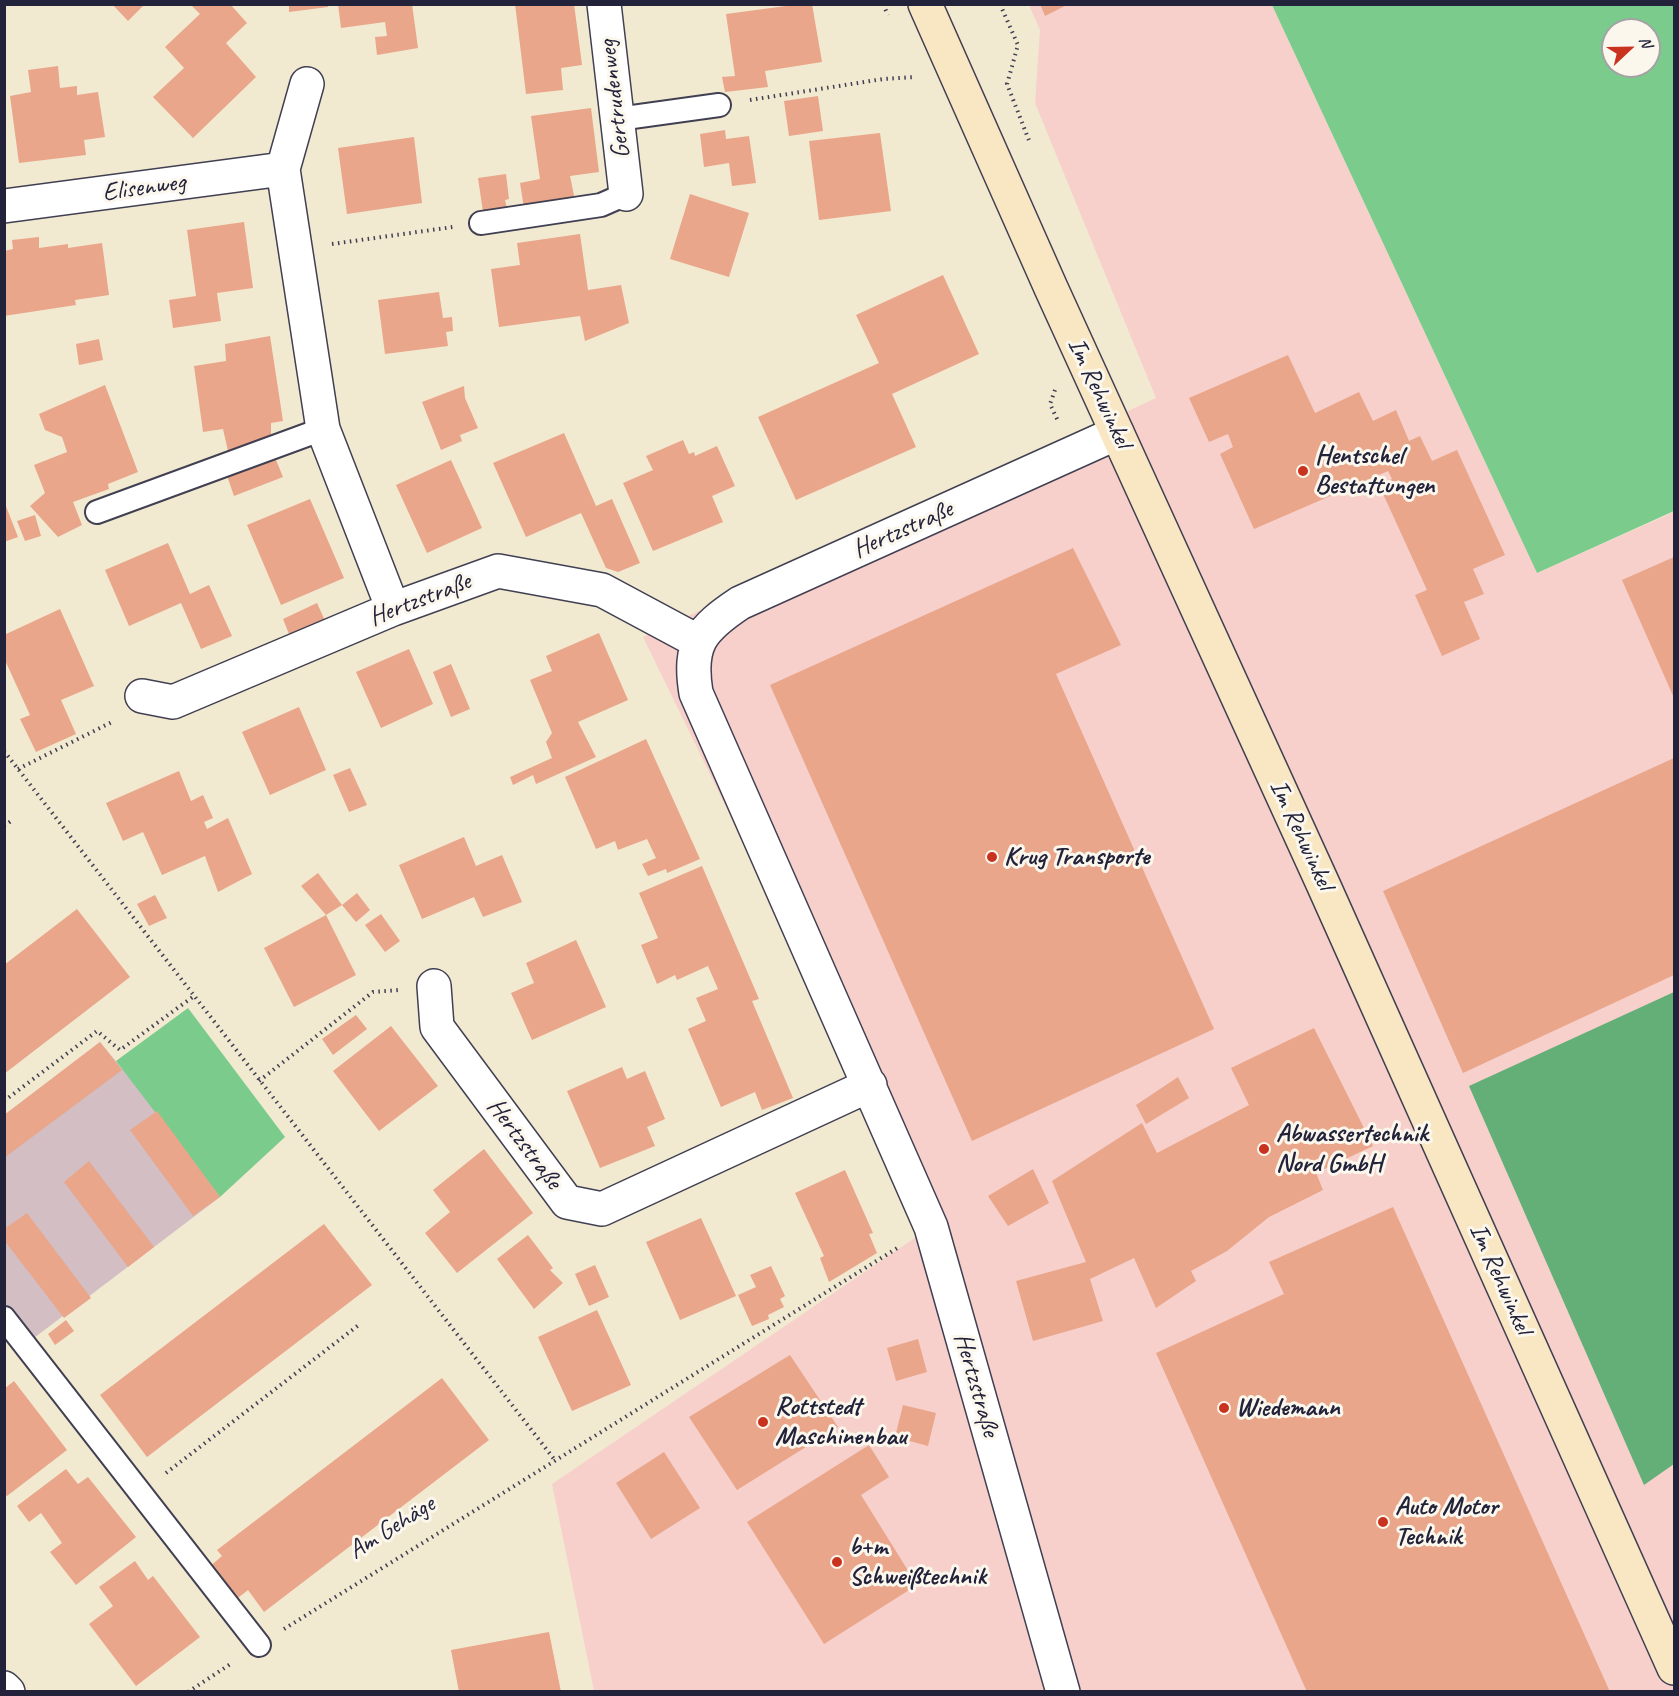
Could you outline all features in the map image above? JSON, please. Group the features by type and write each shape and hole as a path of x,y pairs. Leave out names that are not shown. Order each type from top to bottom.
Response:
{"street":[{"name":"Gertrudenweg","path":"604,4 627,194"},
{"name":"Im Rehwinkel","path":"925,4 1674,1668"},
{"path":"307,84 283,169 323,429 393,609"},
{"name":"Elisenweg","path":"4,206 283,169"},
{"name":"Hertzstraße","path":"1063,1692 931,1227 696,693 692,666 699,642 712,622 740,603 1117,433"},
{"name":"Hertzstraße","path":"142,696 173,702 393,609 498,571 602,590 699,642"},
{"name":"Hertzstraße","path":"434,986 437,1027 567,1202 602,1209 870,1085"},
{"path":"4,1688 8,1692"}],"lane":[{"path":"618,119 719,105"},
{"path":"481,223 601,205 627,194"},
{"path":"97,512 323,429"},
{"path":"4,1318 259,1645"}],"path":[{"path":"1000,4 1018,45 1007,84 1034,151"},
{"path":"719,105 916,77"},
{"path":"296,250 481,223"},
{"path":"18,769 120,718 142,696"},
{"path":"4,751 554,1459"},
{"path":"4,825 11,820"},
{"path":"259,1081 373,992 434,986"},
{"path":"4,1101 97,1031 120,1050 194,996"},
{"name":"Am Gehäge","path":"188,1692 554,1459 931,1227"},
{"path":"140,1494 360,1324"}],"shaded area":[{"path":"1029,5 1272,5 1537,573 1674,512 1674,1691 594,1691 552,1484 931,1227 643,637 1156,398 1035,103 1040,30"},
{"path":"100,1042 157,1111 220,1197 26,1344 5,1316 5,1115"}],"green space":[{"path":"1272,5 1674,5 1674,511 1537,573"},
{"path":"1674,992 1674,1464 1644,1485 1469,1086"},
{"path":"188,1008 285,1137 220,1197 116,1061"}],"building":[{"path":"112,4 145,4 128,21"},
{"path":"190,4 230,4 247,23 226,43 256,77 193,138 153,97 184,68 165,47 200,14"},
{"path":"289,4 328,4 328,7 289,12"},
{"path":"338,4 412,4 418,48 377,55 375,37 387,36 385,22 341,28"},
{"path":"515,4 574,4 582,65 561,68 563,90 526,94"},
{"path":"812,4 822,62 765,71 768,87 725,92 722,77 735,76 726,14"},
{"path":"1040,4 1069,4 1045,16"},
{"path":"58,66 60,88 77,86 77,95 98,92 105,137 84,140 86,155 19,163 10,96 31,92 28,70"},
{"path":"818,96 823,131 789,136 784,101"},
{"path":"591,108 599,172 570,176 575,200 524,208 520,183 540,179 531,116"},
{"path":"725,130 726,139 749,136 756,183 732,186 729,163 704,167 700,134"},
{"path":"880,133 891,211 819,220 809,141"},
{"path":"414,137 422,203 347,214 338,148"},
{"path":"506,174 509,199 505,200 507,208 483,212 478,178"},
{"path":"690,194 749,213 729,277 670,259"},
{"path":"244,222 253,288 217,293 221,321 173,328 169,300 196,296 187,230"},
{"path":"580,234 588,290 621,285 629,323 585,341 580,316 499,327 491,269 520,265 517,243"},
{"path":"39,237 39,248 68,244 68,248 102,243 109,295 75,300 76,305 4,316 4,251 13,249 12,240"},
{"path":"943,275 979,354 892,394 916,447 796,500 758,417 879,363 856,315"},
{"path":"439,292 443,318 452,317 453,331 446,332 448,346 385,354 378,300"},
{"path":"270,336 283,421 271,423 271,439 228,451 223,429 203,432 194,366 226,361 225,344"},
{"path":"99,339 103,360 79,365 76,344"},
{"path":"1288,355 1315,413 1359,392 1373,421 1396,410 1409,441 1420,436 1432,461 1457,450 1505,555 1473,569 1484,594 1464,602 1480,639 1442,656 1415,595 1427,590 1379,485 1392,479 1388,471 1254,529 1220,454 1233,447 1228,434 1209,442 1189,398"},
{"path":"105,385 138,472 108,484 109,489 73,502 82,525 58,537 30,506 45,493 34,465 67,452 62,437 45,430 39,414"},
{"path":"464,386 465,398 478,428 460,435 462,441 441,450 422,402"},
{"path":"564,433 596,506 612,499 640,563 618,572 606,568 581,513 526,537 493,463"},
{"path":"683,440 689,454 694,452 695,456 717,446 735,486 712,496 723,522 653,551 623,483 653,470 646,456"},
{"path":"274,455 283,477 234,496 226,473"},
{"path":"451,460 482,528 427,553 396,485"},
{"path":"310,499 344,578 281,605 247,525"},
{"path":"4,501 18,537 4,542"},
{"path":"35,515 41,536 25,541 17,521"},
{"path":"168,543 190,594 209,585 232,636 201,649 181,603 129,626 105,570"},
{"name":"Krug Transporte","path":"1073,548 1121,645 1056,674 1214,1029 972,1141 770,685"},
{"path":"1674,557 1674,698 1622,580"},
{"path":"317,603 326,623 291,639 283,619"},
{"path":"60,609 94,686 61,700 76,734 36,752 20,719 30,715 4,658 4,635"},
{"path":"599,633 628,700 578,722 596,757 536,784 533,775 513,785 510,777 552,758 546,742 552,733 530,680 552,671 546,656"},
{"path":"409,649 433,704 381,728 356,672"},
{"path":"451,664 470,709 451,717 433,672"},
{"path":"299,707 326,770 270,795 242,732"},
{"path":"646,739 700,859 667,873 666,869 648,876 642,864 656,858 647,839 618,850 615,841 596,849 565,777"},
{"path":"1674,758 1674,975 1463,1073 1383,891"},
{"path":"350,768 367,805 349,812 333,775"},
{"path":"179,771 191,801 203,795 213,818 204,822 207,829 228,818 252,874 218,892 205,856 162,875 143,832 123,841 106,803"},
{"path":"464,837 476,866 502,855 522,902 483,917 474,897 422,919 399,865"},
{"path":"702,866 759,999 752,1001 793,1098 762,1110 755,1092 721,1107 688,1029 706,1021 696,998 718,989 708,966 677,980 675,975 657,984 641,945 658,938 639,893"},
{"path":"318,873 342,905 326,915 301,886"},
{"path":"357,893 370,910 356,922 342,905"},
{"path":"155,895 167,918 149,926 137,904"},
{"path":"77,909 130,977 4,1074 4,965"},
{"path":"381,914 400,941 385,952 365,925"},
{"path":"326,915 356,975 294,1007 264,948"},
{"path":"576,940 606,1007 532,1040 511,993 534,983 526,963"},
{"path":"356,1015 367,1029 333,1055 322,1039"},
{"path":"391,1026 438,1086 379,1131 333,1071"},
{"path":"1314,1028 1373,1146 1316,1173 1323,1190 1269,1217 1227,1251 1191,1271 1196,1281 1156,1308 1134,1258 1090,1279 1103,1321 1033,1341 1016,1281 1086,1262 1052,1181 1142,1123 1157,1153 1249,1105 1231,1068"},
{"path":"100,1042 122,1070 4,1158 4,1115"},
{"path":"622,1067 627,1079 645,1071 665,1119 647,1127 655,1146 600,1168 567,1091"},
{"path":"1178,1077 1189,1098 1146,1124 1136,1105"},
{"path":"157,1111 220,1197 193,1216 130,1130"},
{"path":"484,1149 533,1213 457,1273 425,1233 450,1212 433,1190"},
{"path":"89,1161 154,1247 128,1267 64,1182"},
{"path":"1033,1169 1049,1203 1008,1226 988,1196"},
{"path":"845,1170 873,1233 869,1234 877,1253 829,1282 820,1258 824,1256 795,1193"},
{"name":"Auto Motor Technik","path":"1393,1207 1610,1692 1307,1692 1156,1353 1284,1294 1269,1262"},
{"path":"27,1213 91,1298 64,1318 4,1240 4,1229"},
{"path":"701,1218 736,1296 680,1320 646,1242"},
{"path":"324,1224 372,1285 147,1457 100,1395"},
{"path":"528,1235 553,1268 550,1270 563,1283 534,1309 497,1259"},
{"path":"595,1265 609,1297 589,1306 575,1274"},
{"path":"771,1266 785,1296 780,1299 784,1307 768,1315 769,1319 752,1326 738,1295 756,1287 750,1275"},
{"path":"597,1310 631,1385 572,1411 538,1337"},
{"path":"66,1320 74,1331 55,1345 48,1334"},
{"path":"918,1339 927,1372 896,1381 887,1348"},
{"name":"Rottstedt Maschinenbau","path":"790,1355 838,1427 737,1490 689,1417"},
{"path":"442,1378 489,1440 264,1612 248,1590 234,1601 209,1567 222,1556 217,1550"},
{"path":"14,1381 67,1450 7,1496 4,1493 4,1389"},
{"path":"903,1405 936,1413 928,1446 895,1437"},
{"name":"b+m Schweißtechnik","path":"869,1445 889,1477 861,1495 917,1585 824,1644 747,1522"},
{"path":"664,1452 700,1508 651,1539 616,1483"},
{"path":"66,1469 78,1484 88,1477 136,1537 76,1585 50,1552 62,1543 41,1513 29,1522 17,1506"},
{"path":"135,1561 148,1580 153,1576 200,1637 136,1686 89,1624 113,1606 99,1587"},
{"path":"549,1632 561,1692 459,1692 451,1650"}],"place":[{"name":"Hentschel Bestattungen","path":"1303,471"},
{"name":"Krug Transporte","path":"992,857"},
{"name":"Abwassertechnik Nord GmbH","path":"1264,1149"},
{"name":"Wiedemann","path":"1224,1408"},
{"name":"Rottstedt Maschinenbau","path":"763,1422"},
{"name":"Auto Motor Technik","path":"1383,1522"},
{"name":"b+m Schweißtechnik","path":"837,1562"}]}
